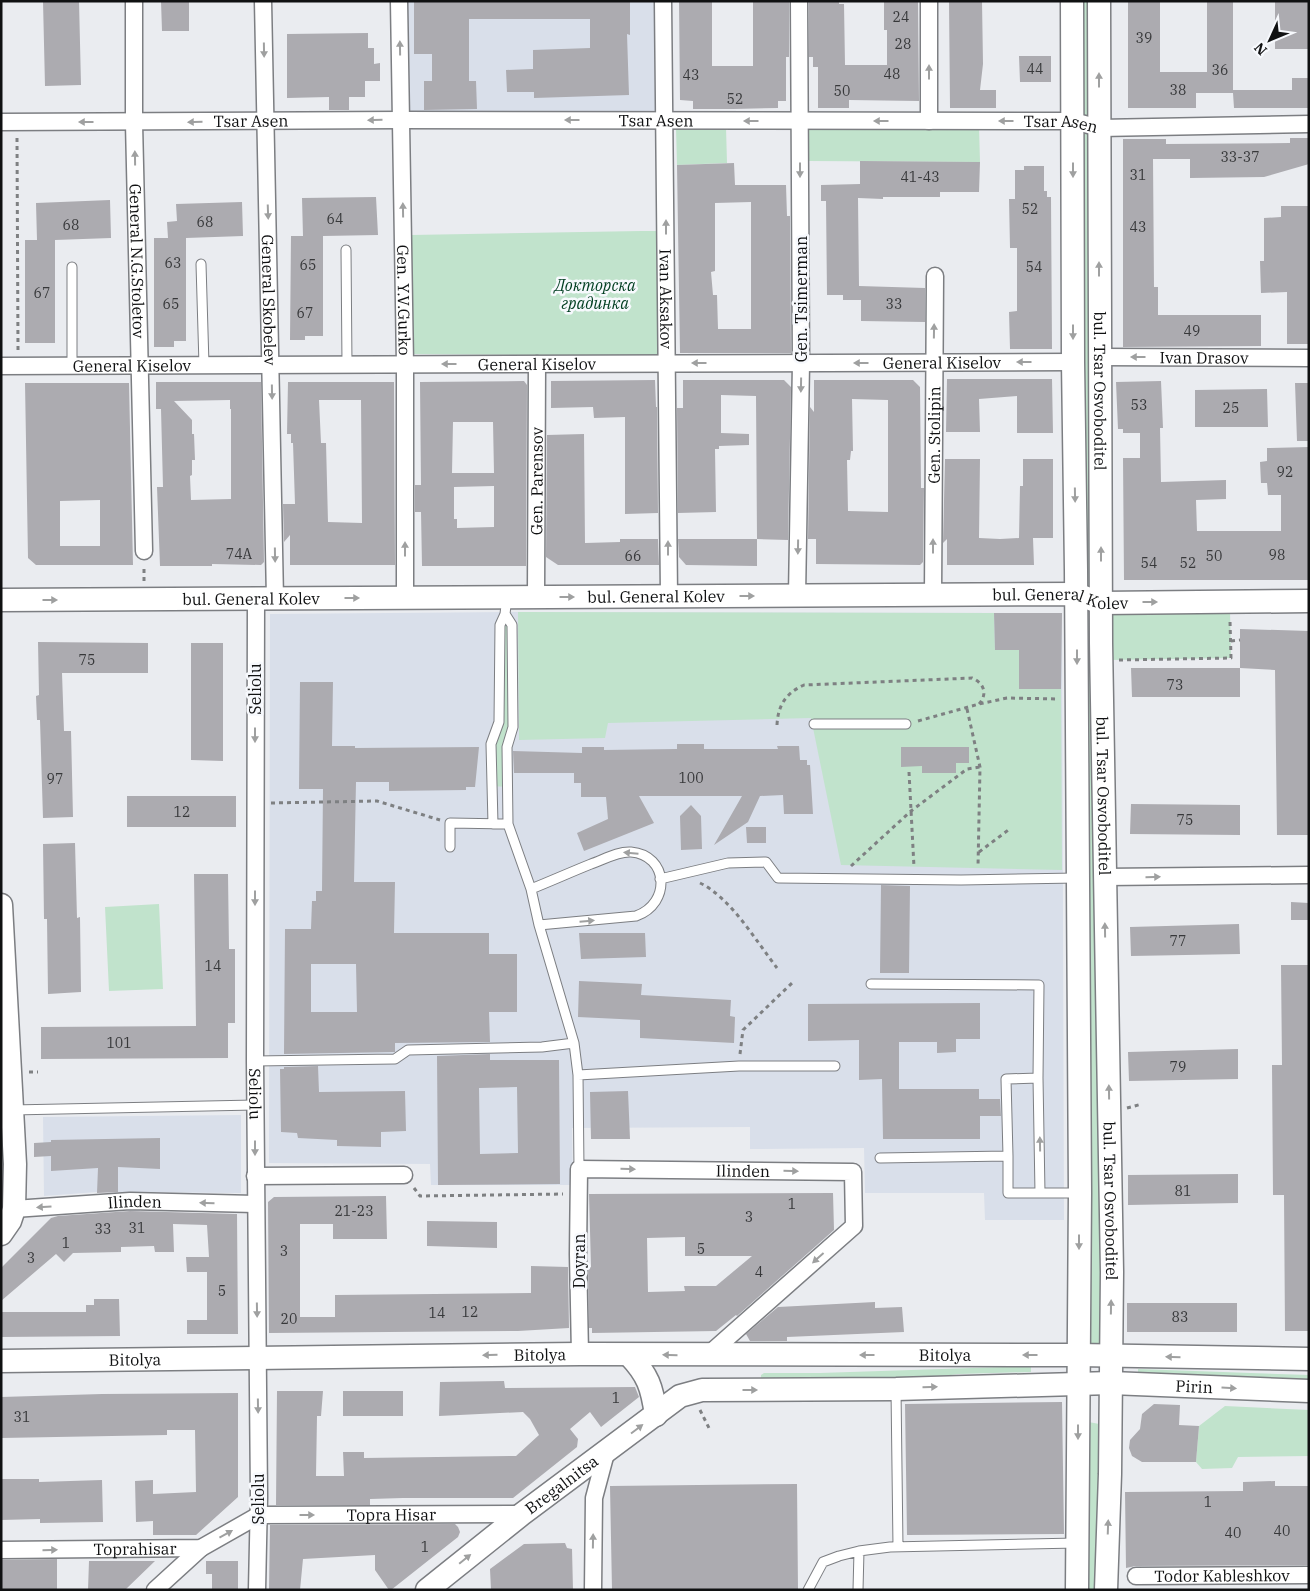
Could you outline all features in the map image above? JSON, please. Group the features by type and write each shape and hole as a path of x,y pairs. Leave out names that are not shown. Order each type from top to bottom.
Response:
{"main road":[{"name":"bul. Tsar Osvoboditel","path":"1072,1 1080,1193 1077,1590"},
{"name":"bul. Tsar Osvoboditel","path":"1099,1 1101,660 1104,878 1112,1192 1110,1474 1106,1590"},
{"name":"bul. General Kolev","path":"1,600 405,598 506,606 536,597 1076,594 1101,603 1309,601"},
{"path":"1,905 6,1110 15,1164 14,1209 10,1221 1,1234"},
{"path":"1080,1193 1112,1192"},
{"name":"Bitolya","path":"1,1361 580,1354 1078,1355"},
{"path":"629,1354 644,1371 653,1392 656,1415"},
{"name":"Pirin","path":"1078,1355 1309,1359"},
{"name":"Pirin","path":"1078,1383 1309,1391"},
{"name":"Bitolya","path":"702,1390 896,1388 1078,1383"},
{"name":"Bregalnitsa","path":"427,1590 522,1514 680,1396 702,1390"}],"street":[{"name":"General N.G.Stoletov","path":"134,1 134,123 144,551"},
{"name":"General Skobelev","path":"263,1 272,364 266,599"},
{"name":"Gen. Y.V.Gurko","path":"400,1 405,364 405,598"},
{"name":"Ivan Aksakov","path":"663,1 669,596"},
{"name":"Gen. Tsimerman","path":"797,596 801,363 799,1"},
{"path":"929,1 929,121"},
{"name":"Tsar Asen","path":"9,122 134,123 402,120 1072,121 1100,128 1309,124"},
{"name":"Gen. Stolipin","path":"933,595 935,276"},
{"name":"Ivan Drasov","path":"1100,357 1309,358"},
{"name":"General Kiselov","path":"9,366 1073,362"},
{"name":"Gen. Parensov","path":"536,597 537,364"},
{"name":"Seliolu","path":"257,1590 259,1515 255,1204 255,803 266,599"},
{"path":"1104,878 1309,875"},
{"name":"Doyran","path":"579,1169 580,1354"},
{"name":"Ilinden","path":"579,1169 853,1172 854,1226 708,1355"},
{"path":"255,1176 404,1175"},
{"name":"Ilinden","path":"14,1209 130,1202 255,1204"},
{"path":"593,1590 594,1498 606,1452"},
{"name":"Topra Hisar","path":"259,1515 522,1514"},
{"name":"Toprahisar","path":"1,1550 201,1548 259,1515"},
{"path":"155,1590 201,1548"},
{"name":"Todor Kableshkov","path":"1136,1576 1309,1574"}],"lane":[{"path":"346,250 347,364"},
{"path":"201,264 204,364"},
{"path":"72,266 72,365"},
{"path":"493,824 491,744 499,722 500,625 506,606"},
{"path":"506,606 512,625 514,727 507,746 508,824 531,889 539,925 574,1043 578,1075 579,1169"},
{"path":"814,724 906,724"},
{"path":"450,847 450,823 508,824"},
{"path":"531,889 621,852 630,852 646,857 654,864 660,874 660,893 657,901 645,913 636,916 539,925"},
{"path":"660,879 728,863 766,862 778,878 978,880 1077,878"},
{"path":"871,984 1039,986 1040,1193"},
{"path":"255,1061 395,1059 408,1050 542,1047 574,1043"},
{"path":"578,1075 739,1066 835,1066"},
{"path":"1038,1078 1006,1079 1008,1193 1080,1193"},
{"path":"6,1110 255,1105"},
{"path":"880,1158 1008,1156"},
{"path":"896,1388 898,1547"},
{"path":"808,1590 823,1562 859,1551 898,1547 1077,1543"},
{"path":"858,1590 859,1551"}],"path":[{"path":"9,122 9,366"},
{"path":"144,551 144,599"},
{"path":"1101,660 1231,658 1230,602"},
{"path":"1230,640 1240,640"},
{"path":"778,725 778,714 781,704 790,693 804,685 972,678 980,682 984,691 979,704"},
{"path":"906,724 1007,698 1077,698"},
{"path":"967,708 980,767 978,880"},
{"path":"838,878 911,811 967,769 980,767"},
{"path":"909,772 915,880"},
{"path":"255,803 378,801 450,823"},
{"path":"979,852 1011,828"},
{"path":"673,876 701,883 718,894 730,906 777,968"},
{"path":"739,1066 743,1030 792,983"},
{"path":"404,1175 420,1196 579,1193"}],"shaded area":[{"path":"405,1 654,1 655,112 407,114"},
{"path":"518,612 1062,613 1064,1220 985,1220 984,1193 865,1193 864,1148 750,1149 750,1127 572,1128 573,1185 431,1185 430,1164 269,1163 270,614"},
{"path":"241,1115 241,1193 97,1192 44,1196 43,1117"}],"green space":[{"path":"1072,1 1099,1 1111,1356 1078,1355"},
{"path":"809,126 979,126 980,162 808,161"},
{"path":"726,127 727,163 677,165 676,128"},
{"name":"Докторска градинка","path":"657,231 658,356 413,354 411,235"},
{"path":"1110,609 1230,609 1231,658 1110,660"},
{"path":"518,612 994,613 995,650 1019,650 1019,689 1061,689 1062,870 841,865 811,718 608,723 605,738 519,740"},
{"path":"500,625 512,625 513,727 507,747 508,787 492,786 491,744 499,722"},
{"path":"159,904 163,989 109,991 105,907"},
{"path":"1031,1366 1031,1372 959,1374 890,1382 761,1379 761,1375 764,1373"},
{"path":"1138,1369 1309,1375 1309,1381 1138,1379"},
{"path":"1225,1406 1309,1410 1309,1456 1238,1457 1232,1468 1202,1469 1196,1462 1199,1426"},
{"path":"1078,1420 1110,1426 1106,1590 1077,1590"}],"building":[{"path":"43,1 79,1 81,85 45,86"},
{"path":"161,1 189,1 189,31 162,31"},
{"path":"414,1 630,1 630,35 627,34 629,95 534,98 534,92 507,92 506,70 533,69 533,50 590,48 590,19 469,19 469,81 476,81 477,109 424,110 424,81 432,81 432,54 414,54"},
{"path":"679,1 712,1 712,66 753,66 753,1 789,1 789,57 786,57 786,101 778,101 778,108 693,109 693,101 680,100"},
{"path":"809,1 839,1 839,4 844,4 845,65 887,65 887,30 884,30 884,1 918,1 919,101 849,100 849,108 818,108 818,67 813,67 813,57 809,57"},
{"path":"949,1 982,1 983,64 980,90 996,90 996,108 950,108"},
{"path":"1128,1 1160,1 1160,72 1207,72 1207,1 1233,1 1233,90 1292,90 1292,78 1309,78 1309,108 1234,108 1233,93 1196,93 1196,108 1128,108"},
{"path":"1275,1 1309,1 1309,49 1275,49"},
{"path":"368,33 368,48 374,48 374,64 380,63 380,81 365,81 365,97 349,97 349,110 329,110 329,97 287,98 287,34"},
{"path":"1019,56 1051,56 1051,82 1020,82"},
{"path":"1290,138 1309,138 1309,164 1264,177 1190,178 1190,159 1153,159 1154,287 1158,287 1158,315 1261,315 1261,346 1123,347 1123,139 1166,139 1166,144 1290,143"},
{"path":"860,161 980,162 979,192 940,192 940,197 858,198 859,286 925,288 925,322 861,321 861,300 843,300 843,295 827,295 826,201 821,201 821,185 860,184"},
{"path":"734,163 735,185 786,185 787,216 790,216 791,353 680,353 677,165","holes":["751,202 751,329 718,329 717,295 713,295 711,272 715,271 715,203"]},
{"path":"1024,166 1044,166 1044,191 1047,191 1047,197 1051,197 1052,349 1010,349 1009,312 1017,311 1017,248 1010,248 1009,199 1015,199 1015,170 1024,170"},
{"path":"376,197 378,235 323,236 323,336 305,336 305,340 290,340 291,236 303,236 302,198"},
{"path":"110,200 111,238 55,240 55,343 25,343 25,240 37,240 36,203"},
{"path":"242,202 243,236 186,238 186,341 174,341 174,347 154,347 154,238 168,238 167,222 177,221 176,204"},
{"path":"1281,206 1309,206 1309,344 1287,344 1287,292 1261,293 1260,261 1264,261 1264,218 1281,217"},
{"path":"947,379 1052,379 1053,433 1017,433 1017,396 979,399 980,432 946,432"},
{"path":"655,380 658,513 625,514 625,417 594,418 593,407 551,408 551,381"},
{"path":"683,380 784,380 791,387 788,540 757,539 756,396 721,395 721,433 749,434 749,445 719,446 719,449 715,449 716,512 678,513 677,408 683,408"},
{"path":"814,380 913,380 920,387 921,488 924,488 923,562 920,565 816,564 816,539 808,539 810,407 814,412","holes":["852,399 888,400 888,512 848,511 847,460 850,460 851,451 853,451"]},
{"path":"524,381 527,385 526,566 422,566 421,512 415,512 415,485 421,485 420,382","holes":["453,422 493,422 494,473 452,473","494,486 494,527 457,528 457,519 454,519 454,487"]},
{"path":"1161,381 1163,428 1160,428 1161,482 1226,480 1226,499 1196,500 1197,531 1281,531 1281,495 1268,495 1267,483 1261,483 1260,462 1267,461 1267,448 1309,447 1309,580 1124,580 1123,458 1140,458 1140,433 1123,433 1123,429 1118,429 1116,382"},
{"path":"156,382 261,382 264,562 261,565 160,566 157,487 163,487 161,409 156,409","holes":["230,400 231,499 191,500 190,476 192,475 192,460 195,460 192,420 174,401"]},
{"path":"288,382 394,382 395,565 290,565 290,535 284,542 283,504 295,504 293,443 291,443 291,434 287,434","holes":["319,400 361,400 362,523 328,522 326,443 321,443"]},
{"path":"25,383 129,383 133,565 36,565 28,558","holes":["100,500 100,546 60,546 60,501"]},
{"path":"1295,383 1309,383 1309,441 1297,441"},
{"path":"1267,389 1268,427 1195,427 1195,390"},
{"path":"584,434 585,543 620,542 620,539 658,539 659,565 558,565 546,557 547,435"},
{"path":"945,459 980,459 979,538 1000,539 1019,538 1020,486 1023,486 1023,459 1053,459 1053,538 1033,538 1034,565 947,565 947,539 943,543"},
{"path":"678,539 757,539 757,566 686,565 679,557"},
{"path":"994,613 1062,613 1061,689 1019,689 1019,650 995,650"},
{"path":"1240,629 1309,631 1309,835 1277,835 1275,670 1240,668"},
{"path":"38,642 148,643 148,673 62,673 64,731 71,731 73,817 43,818 40,720 37,720 36,696 39,695"},
{"path":"191,643 223,643 223,761 191,760"},
{"path":"1131,668 1240,668 1240,697 1132,697"},
{"path":"300,682 333,682 332,746 355,746 355,748 479,747 475,787 466,787 466,790 389,791 389,782 356,782 354,882 395,882 394,933 489,933 489,954 517,954 517,1012 489,1012 490,1042 395,1043 395,1052 284,1054 285,929 311,929 312,901 316,901 316,891 322,891 323,789 299,789","holes":["311,964 356,964 357,1012 311,1012"]},
{"path":"677,744 704,744 704,749 778,749 777,746 799,746 800,760 807,760 807,765 810,765 813,814 784,814 783,795 760,796 748,822 714,845 742,796 639,796 654,823 584,851 577,833 608,819 606,797 581,797 581,783 574,783 574,773 514,773 513,751 582,753 582,747 604,747 604,750 677,749"},
{"path":"901,747 969,747 969,763 956,763 956,773 922,773 922,766 901,767"},
{"path":"127,796 236,796 236,827 127,827"},
{"path":"1131,804 1240,805 1240,835 1130,834"},
{"path":"691,805 701,816 702,849 681,850 680,816"},
{"path":"746,827 766,827 766,843 747,843"},
{"path":"75,843 77,918 80,917 81,992 48,994 43,844"},
{"path":"194,874 228,874 229,949 235,949 235,1023 228,1023 228,1058 41,1059 41,1027 196,1026"},
{"path":"881,885 910,886 909,973 880,973"},
{"path":"1291,902 1309,903 1309,920 1291,920"},
{"path":"1239,924 1240,954 1131,956 1130,927"},
{"path":"579,933 645,933 646,957 581,959"},
{"path":"1281,965 1309,965 1309,1331 1285,1331 1284,1195 1273,1195 1272,1065 1282,1065"},
{"path":"579,981 642,984 641,995 731,1000 730,1016 735,1017 734,1043 640,1038 640,1020 578,1017"},
{"path":"980,1003 980,1039 956,1039 956,1052 937,1053 937,1042 899,1042 899,1089 979,1089 979,1099 1000,1099 1001,1116 980,1116 980,1139 883,1139 882,1079 859,1080 859,1040 808,1041 808,1004"},
{"path":"1238,1049 1238,1079 1129,1081 1128,1052"},
{"path":"490,1054 490,1060 559,1060 560,1184 438,1185 437,1056","holes":["517,1087 518,1153 480,1154 479,1088"]},
{"path":"318,1066 319,1092 405,1091 406,1131 381,1132 381,1147 337,1146 337,1140 298,1138 297,1133 281,1132 280,1069 284,1069 284,1067"},
{"path":"628,1091 630,1139 591,1139 590,1092"},
{"path":"160,1138 160,1169 118,1167 118,1192 97,1193 98,1168 51,1171 51,1156 34,1157 34,1143 51,1142 51,1140"},
{"path":"1238,1174 1238,1203 1128,1205 1128,1175"},
{"path":"833,1193 834,1230 737,1316 716,1331 592,1333 592,1328 589,1328 588,1267 591,1267 589,1194","holes":["685,1237 685,1256 752,1256 716,1286 684,1286 685,1291 648,1292 647,1238"]},
{"path":"386,1196 387,1239 333,1239 333,1224 300,1224 300,1317 335,1317 335,1295 531,1293 531,1266 568,1267 569,1328 518,1331 269,1333 268,1202 274,1197"},
{"path":"130,1211 237,1214 238,1334 187,1334 187,1320 207,1320 207,1272 187,1272 186,1257 209,1257 207,1225 173,1224 174,1252 155,1252 154,1246 121,1247 121,1252 73,1253 64,1262 56,1254 1,1301 1,1268 51,1218"},
{"path":"427,1221 497,1222 497,1248 427,1246"},
{"path":"94,1299 119,1299 120,1336 1,1337 1,1312 86,1312 86,1305 94,1305"},
{"path":"875,1302 875,1308 902,1307 904,1332 787,1337 787,1341 750,1341 746,1334 778,1307"},
{"path":"1127,1303 1237,1303 1237,1332 1127,1332"},
{"path":"504,1381 505,1388 635,1387 639,1397 601,1427 590,1412 570,1429 578,1439 577,1447 513,1498 403,1498 370,1499 370,1505 276,1505 277,1391 323,1391 321,1416 317,1416 316,1476 344,1476 343,1452 364,1452 364,1458 516,1456 539,1435 530,1419 523,1412 439,1416 440,1382"},
{"path":"343,1391 403,1391 403,1416 343,1416"},
{"path":"238,1393 238,1497 196,1535 153,1535 153,1521 136,1522 135,1481 153,1480 153,1494 196,1492 195,1430 167,1430 167,1435 1,1438 1,1397"},
{"path":"1062,1402 1064,1534 907,1535 905,1404"},
{"path":"1154,1404 1180,1405 1179,1425 1199,1426 1196,1462 1142,1462 1132,1456 1129,1448 1130,1440 1140,1429 1142,1414"},
{"path":"1,1479 39,1479 39,1482 102,1480 103,1522 40,1523 40,1519 1,1520"},
{"path":"1275,1481 1275,1486 1309,1486 1309,1565 1136,1566 1126,1568 1125,1492 1243,1491 1243,1482"},
{"path":"797,1484 798,1590 612,1590 610,1486"},
{"path":"455,1524 460,1532 458,1537 391,1590 389,1590 375,1570 375,1555 303,1559 300,1590 269,1590 270,1525"},
{"path":"565,1543 567,1548 572,1549 573,1590 491,1590 490,1569 524,1544"},
{"path":"57,1559 57,1590 1,1589 1,1560"},
{"path":"89,1561 155,1561 125,1590 88,1590"},
{"path":"206,1561 238,1561 238,1590 212,1590 212,1574 206,1574"}]}
